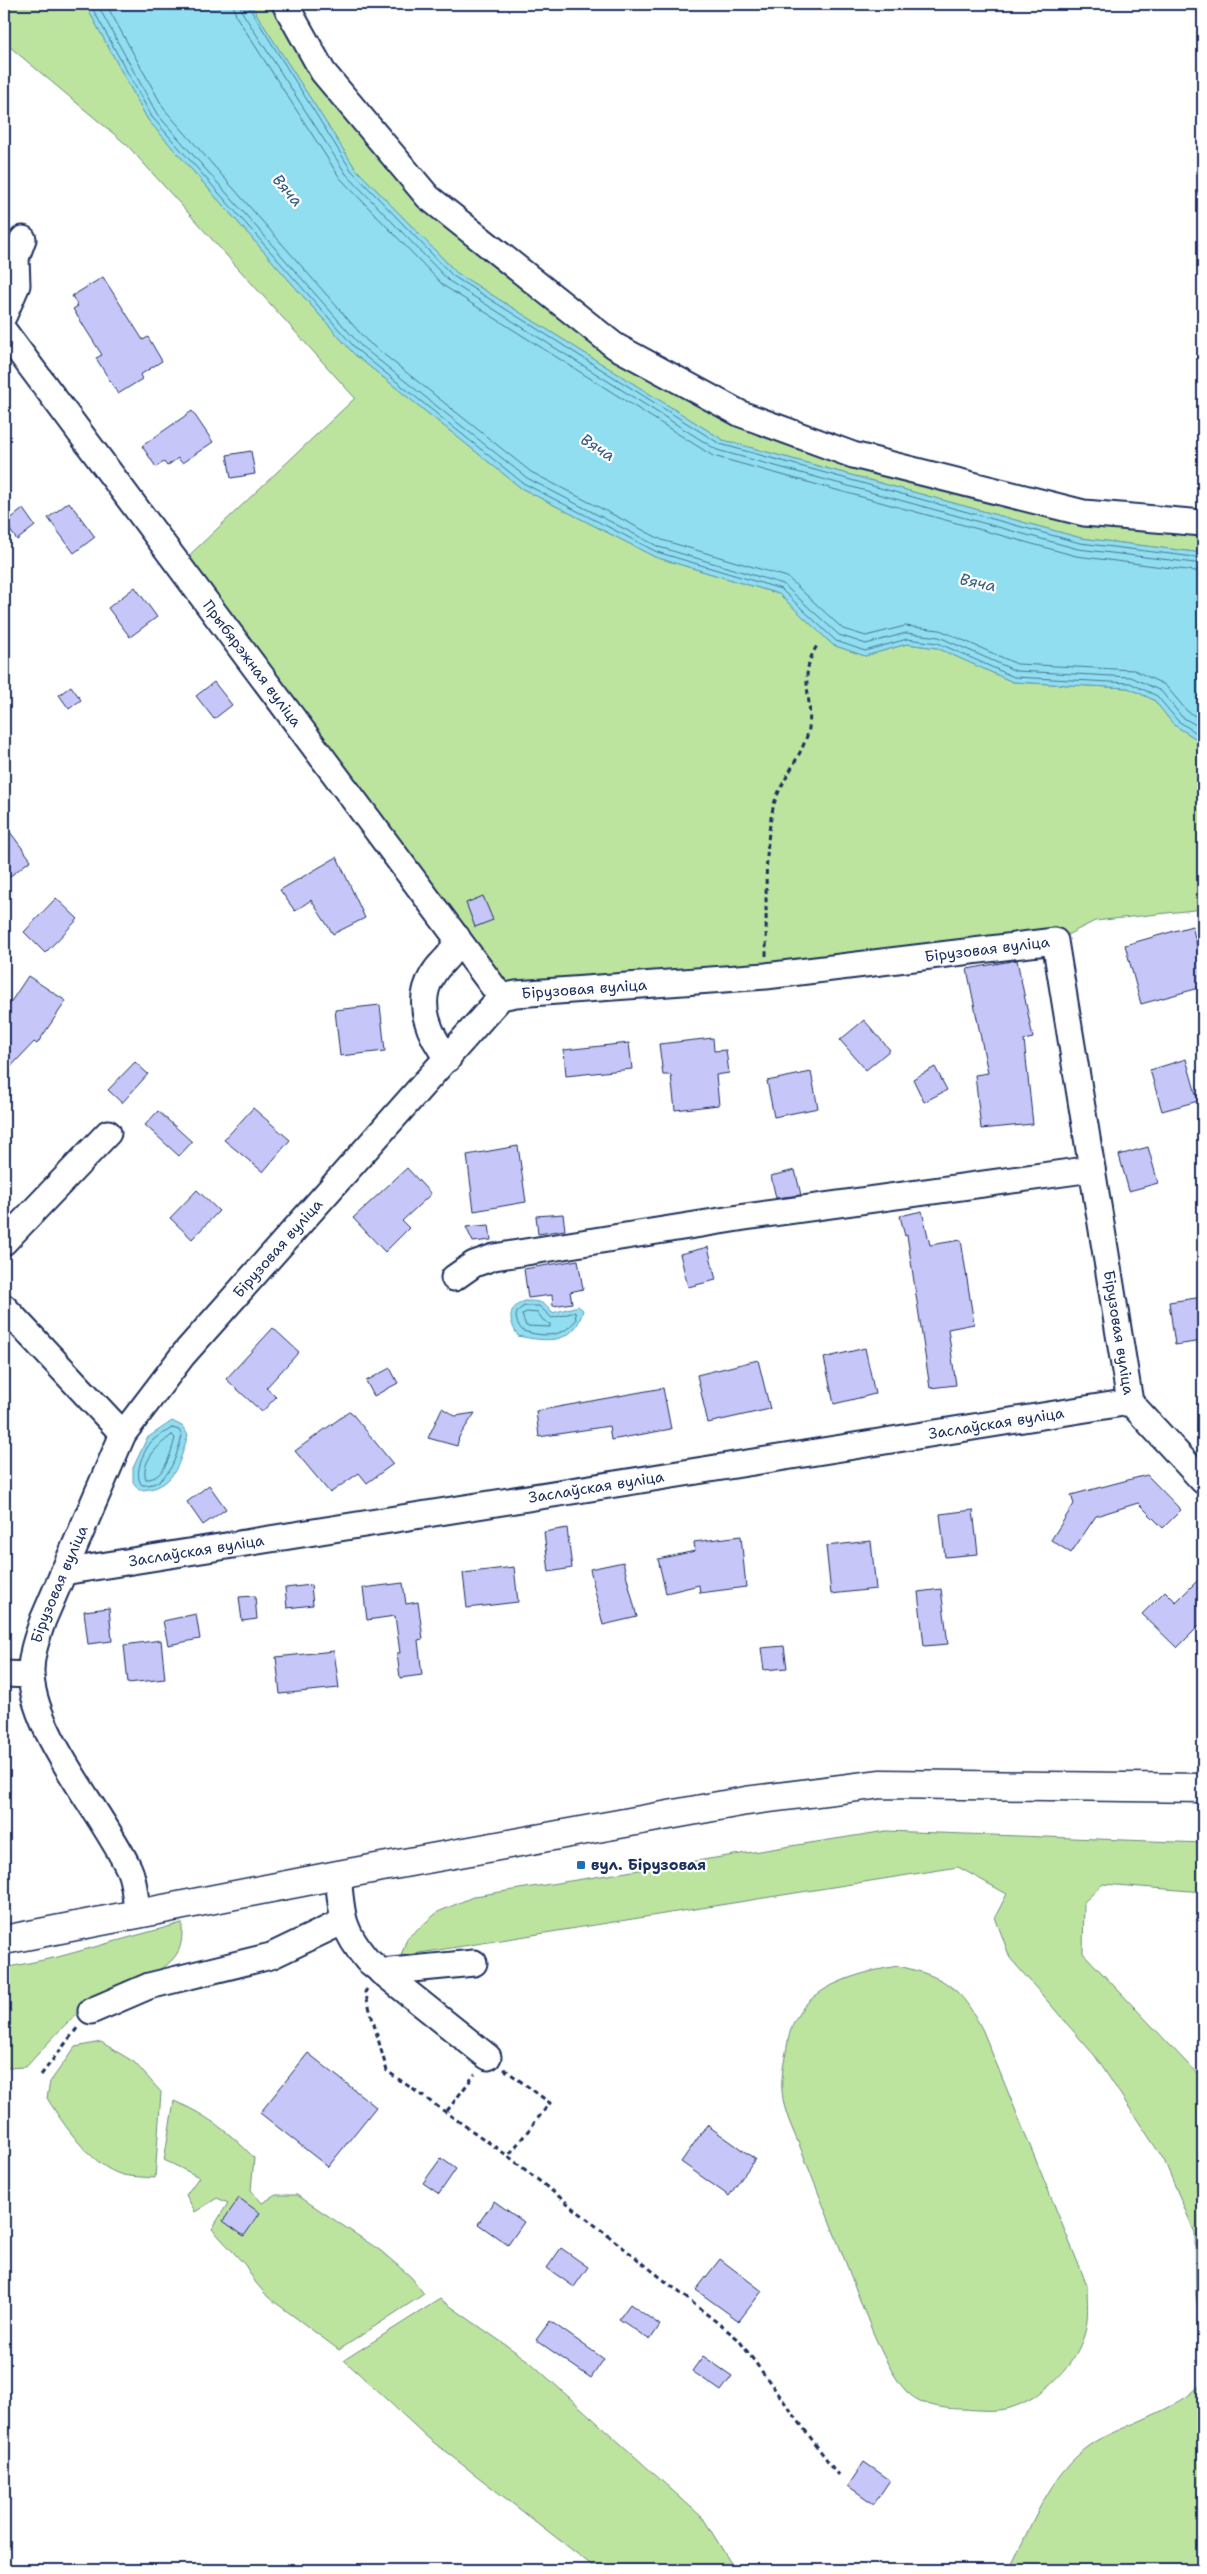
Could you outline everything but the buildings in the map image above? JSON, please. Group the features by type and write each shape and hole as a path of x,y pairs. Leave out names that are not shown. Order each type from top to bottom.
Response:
{"main road":[{"path":"4,1940 338,1875 746,1801 881,1784 1203,1788"}],"street":[{"path":"285,4 323,72 428,197 615,346 741,414 853,455 1084,513 1203,524"},
{"path":"4,315 17,284 16,258 23,239"},
{"name":"Прыбярэжная вуліца","path":"4,330 501,997"},
{"path":"448,1059 435,1043 428,1028 426,995 431,976 452,954 456,937"},
{"name":"Бірузовая вуліца","path":"138,1914 130,1870 54,1742 37,1705 31,1675 34,1647 63,1572 123,1434 183,1355 448,1059 501,997 516,994 766,976 1055,941 1130,1402 1203,1481"},
{"path":"4,1242 108,1133"},
{"path":"454,1278 474,1264 494,1257 745,1216 1092,1169"},
{"path":"4,1308 123,1434"},
{"name":"Заслаўская вуліца","path":"63,1572 1130,1402"},
{"path":"4,1674 31,1675"},
{"path":"338,1875 342,1922 353,1943 381,1972 488,2057"},
{"path":"91,2011 149,1986 271,1956 342,1922"},
{"path":"381,1972 474,1963"}],"path":[{"path":"766,976 769,832 774,803 808,731 810,709 805,676 810,657 818,644"},
{"path":"381,1972 365,1992 386,2071 447,2111 508,2156 738,2339 838,2475"},
{"path":"41,2075 91,2011"},
{"path":"447,2111 488,2057 550,2103 508,2156"}],"green space":[{"path":"4,4 85,4 148,120 354,354 521,488 655,557 779,594 833,645 865,656 907,644 937,648 1013,682 1128,688 1154,700 1174,725 1203,743 1203,909 1095,921 1055,941 501,997 179,565 355,398 127,145 4,42"},
{"path":"250,4 286,4 428,197 615,346 853,455 1203,525 1203,553 1081,538 723,440 457,273 355,168"},
{"path":"886,1831 1203,1843 1203,1892 1103,1884 1084,1902 1083,1953 1203,2080 1203,2341 1196,2296 1195,2233 1164,2160 1095,2056 1010,1958 995,1917 1007,1894 958,1867 401,1956 407,1938 438,1912 475,1896"},
{"path":"182,1923 180,1946 176,1955 167,1965 152,1973 119,1985 99,1996 76,2014 26,2067 4,2068 4,1968 58,1957"},
{"path":"898,1966 928,1975 950,1986 959,1994 975,2016 983,2031 1087,2285 1085,2332 1081,2345 1074,2357 1046,2389 1010,2408 986,2410 934,2406 913,2397 897,2380 870,2326 784,2106 782,2081 788,2039 794,2022 804,2006 815,1996 841,1981"},
{"path":"101,2042 134,2062 161,2092 155,2178 123,2175 100,2163 70,2132 47,2098 50,2082 75,2047"},
{"path":"174,2101 217,2125 254,2158 251,2190 262,2203 276,2195 297,2195 381,2251 411,2277 424,2294 339,2350 268,2297 256,2283 245,2265 212,2229 228,2203 217,2198 195,2212 186,2195 199,2177 164,2160"},
{"path":"440,2299 530,2362 703,2518 732,2565 733,2570 598,2570 428,2438 344,2360"},
{"path":"1203,2379 1203,2570 1009,2570 1046,2496 1070,2463 1085,2449 1102,2438 1158,2413 1187,2397"}],"water":[{"name":"Вяча","path":"85,4 250,4 355,168 457,273 723,440 1081,538 1203,553 1203,743 1174,725 1154,700 1128,688 1013,682 937,648 907,644 865,656 833,645 779,594 655,557 521,488 354,354 148,120"},
{"path":"525,1301 540,1302 552,1313 578,1306 583,1310 574,1330 567,1335 549,1340 529,1338 518,1336 511,1320 512,1311"},
{"path":"172,1421 182,1426 188,1435 178,1465 174,1473 161,1485 151,1489 139,1490 133,1482 133,1468 147,1438"}],"place":[{"name":"вул. Бірузовая","path":"581,1865"}]}
